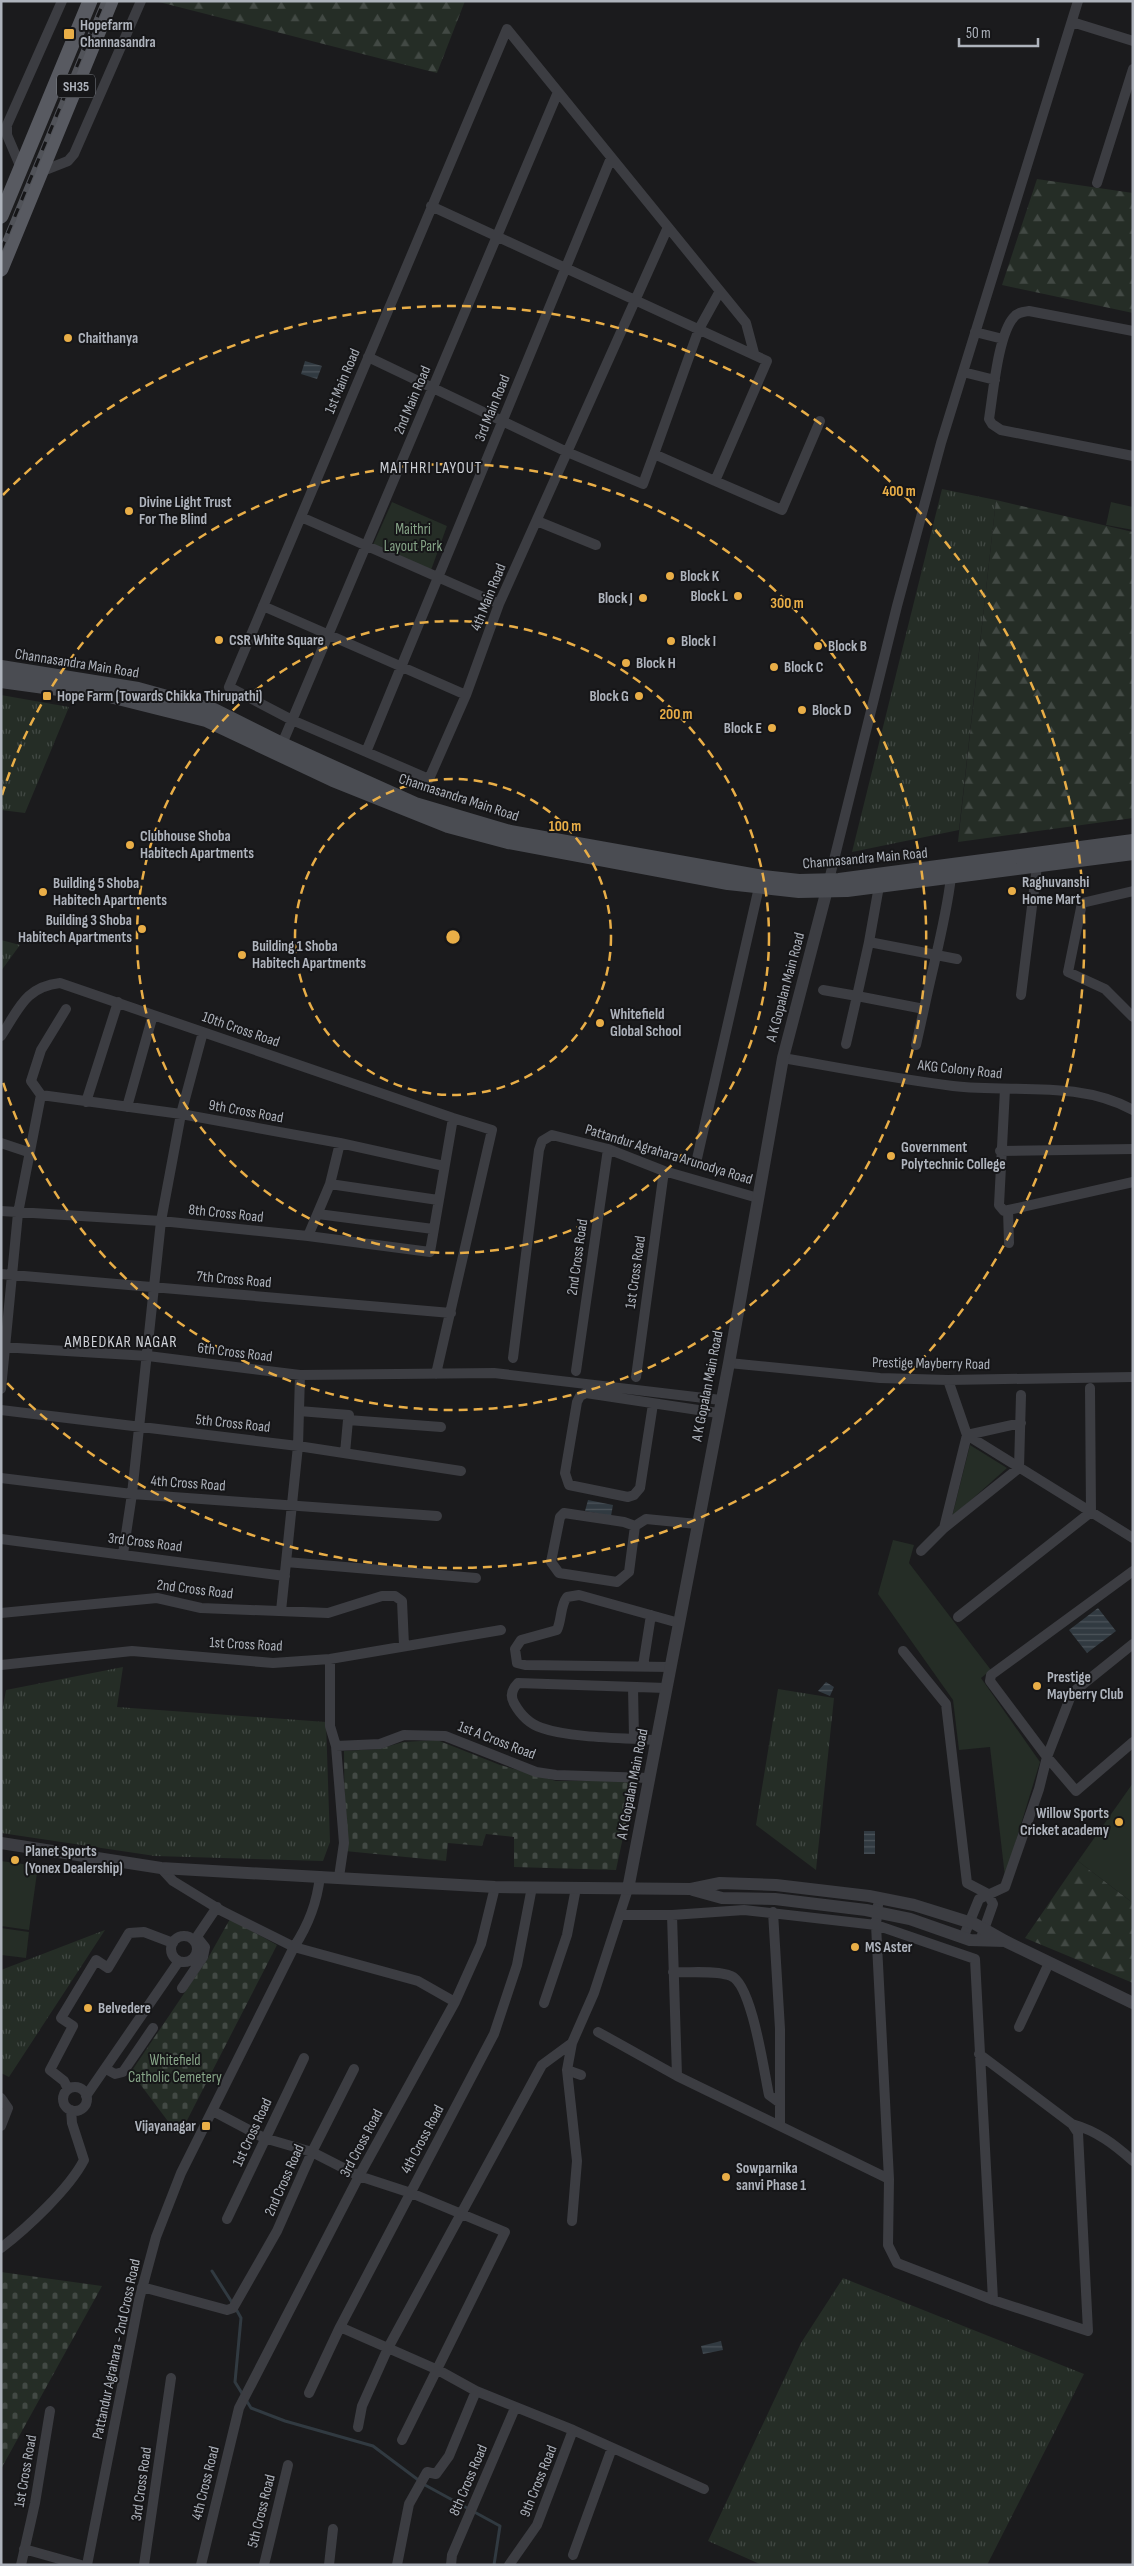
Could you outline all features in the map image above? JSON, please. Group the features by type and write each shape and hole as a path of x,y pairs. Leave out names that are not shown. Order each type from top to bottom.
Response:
{"main road":[{"name":"SH35","path":"1,216 90,1"},
{"name":"SH35","path":"1,269 111,1"},
{"name":"Channasandra Main Road","path":"1,667 138,689 282,744 448,826 508,842 759,887 879,886 1133,853"},
{"name":"Channasandra Main Road","path":"1,681 110,696 210,715 394,800 415,804 510,832 763,877 828,886 1133,841"}],"street":[{"path":"21,168 7,135 7,124 62,1"},
{"path":"40,172 68,161 74,154 141,1"},
{"path":"828,886 897,606 962,372 1078,1"},
{"path":"1072,22 1133,41"},
{"name":"1st Main Road","path":"229,687 507,28 558,92"},
{"path":"1097,183 1133,69"},
{"path":"558,92 746,324 754,353"},
{"name":"2nd Main Road","path":"282,744 434,389 558,92"},
{"name":"3rd Main Road","path":"366,752 611,158"},
{"path":"431,206 754,353 767,361 715,482"},
{"name":"4th Main Road","path":"229,687 291,722 429,779 466,695 499,604 668,228"},
{"path":"368,357 503,422 643,484 699,329 720,291"},
{"path":"1133,331 1029,311 1014,317 1004,339 989,419 997,428 1133,456"},
{"path":"975,332 1004,339"},
{"path":"962,372 995,380"},
{"path":"654,454 782,510 820,421"},
{"path":"301,517 499,604"},
{"path":"537,520 596,545"},
{"path":"264,606 466,695"},
{"path":"1020,995 1037,866"},
{"path":"916,1045 951,877"},
{"name":"A K Gopalan Main Road","path":"628,1889 728,1363 783,1058 828,886"},
{"path":"846,1044 869,942 879,886"},
{"path":"696,1163 759,887"},
{"path":"1132,1018 1105,989 1068,972 1082,903 1133,891"},
{"path":"869,942 957,959"},
{"name":"10th Cross Road","path":"1,1036 27,997 36,988 60,982 492,1130 451,1313"},
{"path":"823,990 924,1009"},
{"path":"86,1102 118,1002"},
{"path":"1,1388 18,1213 28,1152 41,1095 31,1081 35,1062 66,1009"},
{"path":"127,1107 153,1015"},
{"path":"123,1554 132,1494 162,1222 181,1114 203,1032"},
{"name":"AKG Colony Road","path":"783,1058 954,1086 1082,1091 1113,1099 1133,1110"},
{"path":"1005,1089 1000,1151 999,1205 1004,1211 1133,1182"},
{"name":"9th Cross Road","path":"41,1095 181,1114 340,1143 444,1166"},
{"path":"318,1214 433,1229 453,1118"},
{"name":"Pattandur Agrahara Arunodya Road","path":"513,1358 539,1150 542,1141 552,1135 608,1148 664,1171 758,1198"},
{"path":"1,1143 28,1152"},
{"path":"308,1236 330,1184 340,1143"},
{"name":"2nd Cross Road","path":"576,1371 608,1148"},
{"path":"1000,1151 1133,1149"},
{"name":"1st Cross Road","path":"636,1377 664,1171"},
{"path":"330,1184 438,1200"},
{"path":"1008,1210 1009,1243"},
{"name":"8th Cross Road","path":"1,1212 162,1222 308,1236 430,1252 433,1229"},
{"name":"7th Cross Road","path":"1,1274 451,1313"},
{"path":"436,1374 451,1313"},
{"name":"6th Cross Road","path":"4,1347 148,1356 300,1375 494,1373 721,1400"},
{"name":"Prestige Mayberry Road","path":"728,1363 880,1378 948,1380 1133,1377"},
{"path":"282,1611 298,1446 300,1375"},
{"path":"944,1528 967,1436 948,1380"},
{"path":"1090,1388 1091,1512"},
{"path":"652,1404 640,1488 634,1495 628,1497 569,1485 565,1480 565,1473 577,1402 580,1396 586,1393 718,1414"},
{"path":"921,1551 944,1528 1019,1468 1021,1395"},
{"name":"5th Cross Road","path":"1,1410 298,1446 461,1471"},
{"path":"299,1411 349,1415 345,1453"},
{"path":"348,1420 441,1427"},
{"path":"967,1436 1021,1422"},
{"path":"967,1436 1133,1538"},
{"name":"4th Cross Road","path":"1,1478 132,1494 437,1516"},
{"path":"958,1617 1091,1512"},
{"path":"564,1513 624,1522 635,1526 629,1572 617,1582 559,1573 551,1562 560,1517 564,1513"},
{"path":"635,1526 646,1519 697,1524"},
{"name":"3rd Cross Road","path":"1,1539 285,1576"},
{"path":"286,1562 476,1578"},
{"path":"1133,1571 991,1676 990,1681 1047,1757 1076,1791 1133,1742"},
{"path":"670,1667 525,1665 517,1663 515,1650 521,1640 557,1630 562,1618 563,1603 567,1597 579,1595 679,1622"},
{"name":"2nd Cross Road","path":"1,1613 157,1598 200,1608 328,1613 382,1596 395,1596 402,1601 404,1645"},
{"path":"643,1666 651,1615"},
{"name":"1st Cross Road","path":"1,1665 132,1651 273,1663 330,1659 500,1630"},
{"path":"963,1938 979,1899 1005,1887 1039,1789 1047,1757 1072,1693 1133,1644"},
{"path":"903,1651 946,1704 968,1884 988,1894 993,1904 979,1942"},
{"path":"330,1659 330,1726 336,1746 344,1843 339,1877"},
{"path":"656,1740 556,1732 540,1728 521,1715 511,1699 513,1688 518,1683 666,1688"},
{"path":"633,1687 634,1738"},
{"name":"1st A Cross Road","path":"336,1746 380,1744 404,1735 446,1736 536,1772 556,1775 649,1778"},
{"path":"1,1843 161,1868 495,1887 691,1889 720,1883 776,1884 880,1898 914,1905 969,1922 1133,2003"},
{"path":"161,1868 174,1881 217,1907 294,1947 418,1981 455,2002"},
{"name":"Pattandur Agrahara - 2nd Cross Road","path":"87,2565 142,2287 156,2237 181,2172 294,1947 311,1918 320,1876"},
{"name":"3rd Cross Road","path":"239,2408 359,2176 455,2002 481,1944 495,1887"},
{"name":"4th Cross Road","path":"309,2393 340,2327 494,2034 517,1965 532,1887"},
{"path":"544,2003 567,1935 576,1888"},
{"path":"572,2220 576,2161 567,2070 572,2043 594,1993 628,1889"},
{"path":"691,1889 722,1898 776,1899 877,1919 975,1959 993,2300"},
{"path":"880,1898 877,1919 889,2179 888,2246 898,2263 993,2300 1088,2331 1079,2139 1072,2124"},
{"path":"182,1988 203,1957 206,1947 196,1939 183,1936 173,1943 172,1952 179,1961 188,1962 195,1957 196,1939 217,1907"},
{"path":"621,1915 672,1915 744,1910 910,1920 979,1942 1005,1941"},
{"path":"773,1912 780,2029 780,2125"},
{"path":"672,1915 677,2076"},
{"path":"68,2089 64,2080 50,2070 73,2026 61,2018 96,1960 108,1968 129,1933 144,1932 173,1943"},
{"path":"71,2110 83,2108 86,2096 179,1961"},
{"path":"1019,2028 1049,1962"},
{"path":"673,1972 732,1976 742,1984 750,2003 769,2095 780,2103"},
{"path":"106,2069 115,2074 123,2072 153,2028"},
{"path":"598,2032 677,2076 889,2179"},
{"path":"358,2427 362,2406 388,2348 542,2065 572,2043"},
{"path":"979,2054 1072,2124 1097,2133 1133,2161"},
{"name":"1st Cross Road","path":"227,2220 264,2138 304,2058"},
{"name":"2nd Cross Road","path":"142,2287 227,2310 233,2308 277,2231 312,2152 354,2069"},
{"path":"567,2070 581,2075"},
{"path":"1,2248 35,2219 78,2172 84,2160 72,2123 71,2110 63,2102 63,2095 68,2089 79,2088 86,2096"},
{"path":"1,2098 8,2108 1,2126"},
{"path":"213,2111 264,2138 312,2152 359,2176 411,2193 505,2232 402,2440"},
{"path":"340,2327 438,2370 476,2391 574,2430 704,2489"},
{"name":"3rd Cross Road","path":"144,2565 171,2378"},
{"path":"398,2565 410,2504 427,2472 436,2474 449,2456 476,2391"},
{"name":"4th Cross Road","path":"201,2565 239,2408"},
{"name":"8th Cross Road","path":"450,2565 452,2556 516,2408"},
{"name":"1st Cross Road","path":"21,2565 50,2411"},
{"name":"9th Cross Road","path":"509,2565 537,2526 574,2430"},
{"path":"573,2556 612,2448"},
{"name":"5th Cross Road","path":"264,2565 288,2465"},
{"path":"329,2565 333,2529"},
{"path":"24,2549 82,2565"}],"green space":[{"path":"155,1 465,1 437,73"},
{"path":"1037,179 1133,193 1133,313 1002,285"},
{"path":"942,489 996,500 959,830 852,852"},
{"path":"996,500 1133,532 1133,818 958,842"},
{"name":"Maithri Layout Park","path":"392,502 447,526 430,573 372,547"},
{"path":"1111,502 1133,507 1133,530 1106,525"},
{"path":"1,695 69,707 25,813 1,810"},
{"path":"1,940 20,945 1,971"},
{"path":"970,1445 1007,1468 952,1517"},
{"path":"893,1540 914,1545 909,1563 991,1670 981,1678 1040,1762 1005,1877 990,1747 959,1750 953,1700 878,1594"},
{"path":"123,1667 117,1707 326,1722 330,1842 323,1861 155,1856 1,1833 1,1717 6,1690"},
{"path":"778,1689 834,1698 816,1870 756,1825"},
{"path":"437,1740 500,1765 556,1781 635,1781 616,1870 514,1867 514,1837 486,1834 482,1846 448,1843 446,1861 345,1851 344,1751 379,1749 403,1742"},
{"name":"Willow Sports Cricket academy","path":"1133,1783 1133,1903 1078,1861"},
{"path":"1,1861 38,1866 29,1930 1,1926"},
{"path":"1078,1861 1133,1903 1133,1983 1025,1938"},
{"name":"Whitefield Catholic Cemetery","path":"230,1919 277,1945 179,2136 131,2072 208,1958"},
{"path":"1,1928 29,1932 26,1958 1,1955"},
{"path":"105,1930 9,2077 1,2073 1,1970"},
{"path":"1,2272 102,2286 1,2469"},
{"path":"843,2278 1084,2374 987,2565 762,2565 708,2541 801,2343"}],"shaded area":[{"path":"305,361 322,366 317,379 301,374"},
{"path":"588,1500 613,1505 611,1516 585,1511"},
{"path":"1098,1608 1116,1631 1087,1653 1069,1630"},
{"path":"826,1682 834,1687 830,1696 818,1691"},
{"path":"864,1831 875,1831 875,1854 864,1854"},
{"path":"721,2341 723,2350 703,2354 701,2346"}],"waterway":[{"path":"212,2271 233,2304"},
{"path":"236,2309 241,2318 235,2382 251,2408 285,2421 373,2446 425,2485 500,2526 494,2565"}],"railway":[{"path":"1,250 104,1"}],"place":[{"name":"Hopefarm Channasandra","path":"69,34"},
{"name":"Chaithanya","path":"68,338"},
{"name":"Divine Light Trust For The Blind","path":"129,511"},
{"name":"Block K","path":"670,576"},
{"name":"Block L","path":"738,596"},
{"name":"Block J","path":"643,598"},
{"name":"CSR White Square","path":"219,640"},
{"name":"Block I","path":"671,641"},
{"name":"Block B","path":"818,646"},
{"name":"Block H","path":"626,663"},
{"name":"Block C","path":"774,667"},
{"name":"Hope Farm (Towards Chikka Thirupathi)","path":"47,696"},
{"name":"Block G","path":"639,696"},
{"name":"Block D","path":"802,710"},
{"name":"Block E","path":"772,728"},
{"name":"Clubhouse Shoba Habitech Apartments","path":"130,845"},
{"name":"Raghuvanshi Home Mart","path":"1012,891"},
{"name":"Building 5 Shoba Habitech Apartments","path":"43,892"},
{"name":"Building 3 Shoba Habitech Apartments","path":"142,929"},
{"name":"Building 1 Shoba Habitech Apartments","path":"242,955"},
{"name":"Whitefield Global School","path":"600,1023"},
{"name":"Government Polytechnic College","path":"891,1156"},
{"name":"Prestige Mayberry Club","path":"1037,1686"},
{"name":"Willow Sports Cricket academy","path":"1119,1822"},
{"name":"Planet Sports (Yonex Dealership)","path":"15,1860"},
{"name":"MS Aster","path":"855,1947"},
{"name":"Belvedere","path":"88,2008"},
{"name":"Vijayanagar","path":"206,2126"},
{"name":"Sowparnika sanvi Phase 1","path":"726,2177"}],"district":[{"name":"MAITHRI LAYOUT","path":"431,467"},
{"name":"AMBEDKAR NAGAR","path":"121,1341"}]}
